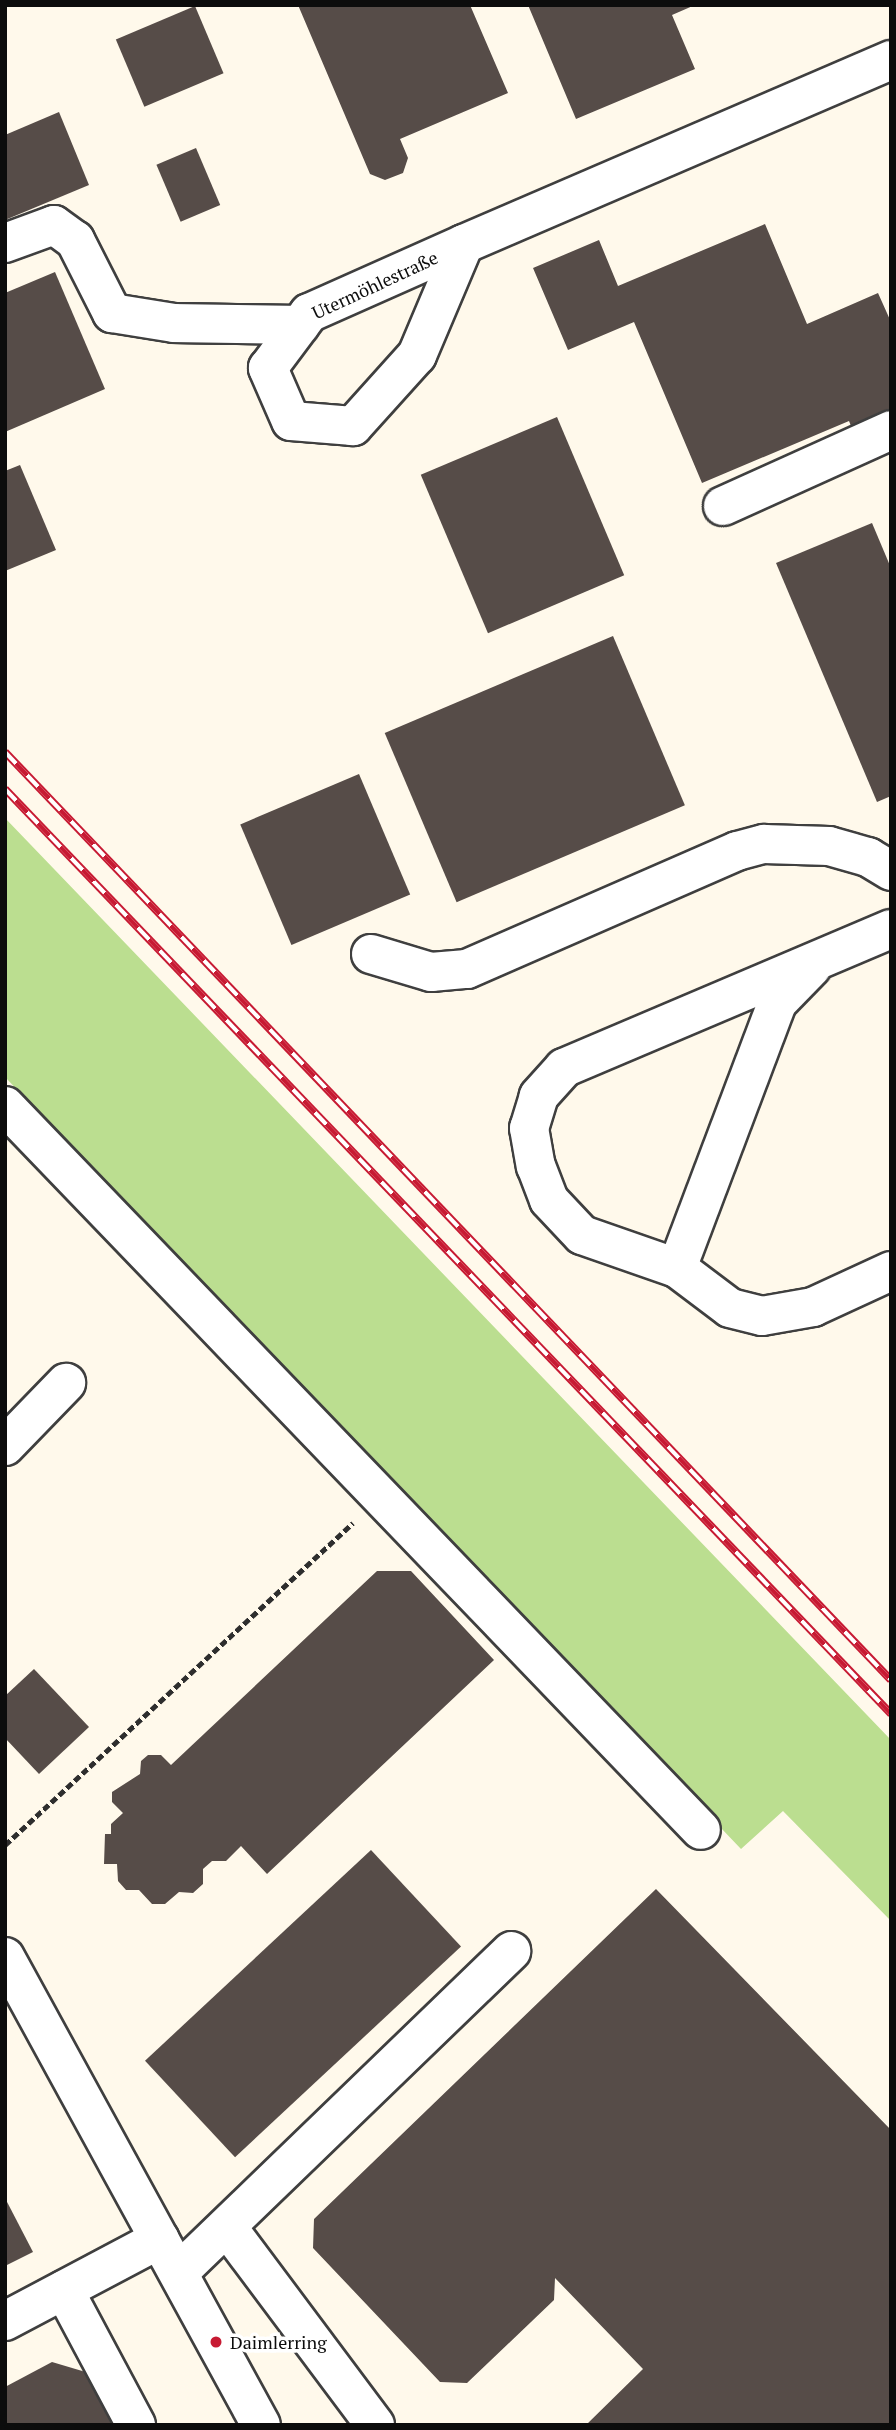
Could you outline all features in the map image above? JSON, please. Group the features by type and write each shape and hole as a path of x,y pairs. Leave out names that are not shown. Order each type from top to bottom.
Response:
{"street":[{"name":"Utermöhlestraße","path":"464,244 417,355 353,426 291,421 268,368 309,313 464,244 891,60"},
{"path":"5,243 54,225 75,240 112,313 174,323 300,325"},
{"path":"723,506 891,430"},
{"path":"371,954 431,972 467,969 737,851 764,844 829,846 868,857 891,871"},
{"path":"891,929 596,1051 564,1068 539,1096 529,1128 536,1166 550,1200 582,1235 677,1268 730,1308 762,1316 813,1307 891,1271"},
{"path":"677,1268 777,1003 821,957"},
{"path":"5,1106 701,1830"},
{"path":"5,1446 66,1382"},
{"path":"179,2272 512,1951"},
{"path":"5,1957 261,2425"},
{"path":"227,2227 374,2425"},
{"path":"5,2321 160,2239"},
{"path":"64,2290 136,2425"}],"path":[{"path":"5,1844 382,1496"}],"green space":[{"path":"5,818 891,1740 891,1921 783,1811 741,1849 5,1077"}],"building":[{"path":"298,5 470,5 508,93 400,139 408,158 403,173 385,180 370,174"},
{"path":"528,5 695,5 672,15 695,69 576,119"},
{"path":"195,6 224,73 144,107 116,40"},
{"path":"59,112 89,185 5,220 5,135"},
{"path":"196,148 220,205 181,222 156,165"},
{"path":"765,224 807,324 878,293 891,322 891,420 855,436 849,421 702,483 634,322 568,350 533,268 599,240 618,286"},
{"path":"55,272 105,389 5,432 5,293"},
{"path":"557,417 624,575 488,633 421,475"},
{"path":"20,465 56,550 5,571 5,471"},
{"path":"872,523 891,568 891,796 877,802 776,563"},
{"path":"613,636 685,805 457,902 385,733"},
{"path":"359,774 410,895 291,945 240,824"},
{"path":"377,1571 411,1571 494,1660 267,1874 241,1846 226,1861 212,1861 203,1869 203,1884 193,1893 179,1892 165,1904 152,1904 139,1890 126,1890 118,1881 117,1864 104,1864 105,1834 111,1834 111,1824 123,1813 112,1802 112,1792 140,1774 141,1761 148,1755 161,1755 171,1765"},
{"path":"34,1669 89,1727 39,1774 5,1738 5,1696"},
{"path":"371,1850 461,1947 235,2157 145,2061"},
{"path":"656,1889 891,2130 891,2425 586,2425 643,2369 555,2278 554,2300 467,2383 440,2382 313,2248 314,2219"},
{"path":"5,2198 33,2252 5,2266"},
{"path":"52,2362 99,2376 125,2425 5,2425 5,2387"}],"railway":[{"path":"5,752 891,1680"},
{"path":"5,789 891,1714"}],"place":[{"name":"Daimlerring","path":"216,2342"}]}
